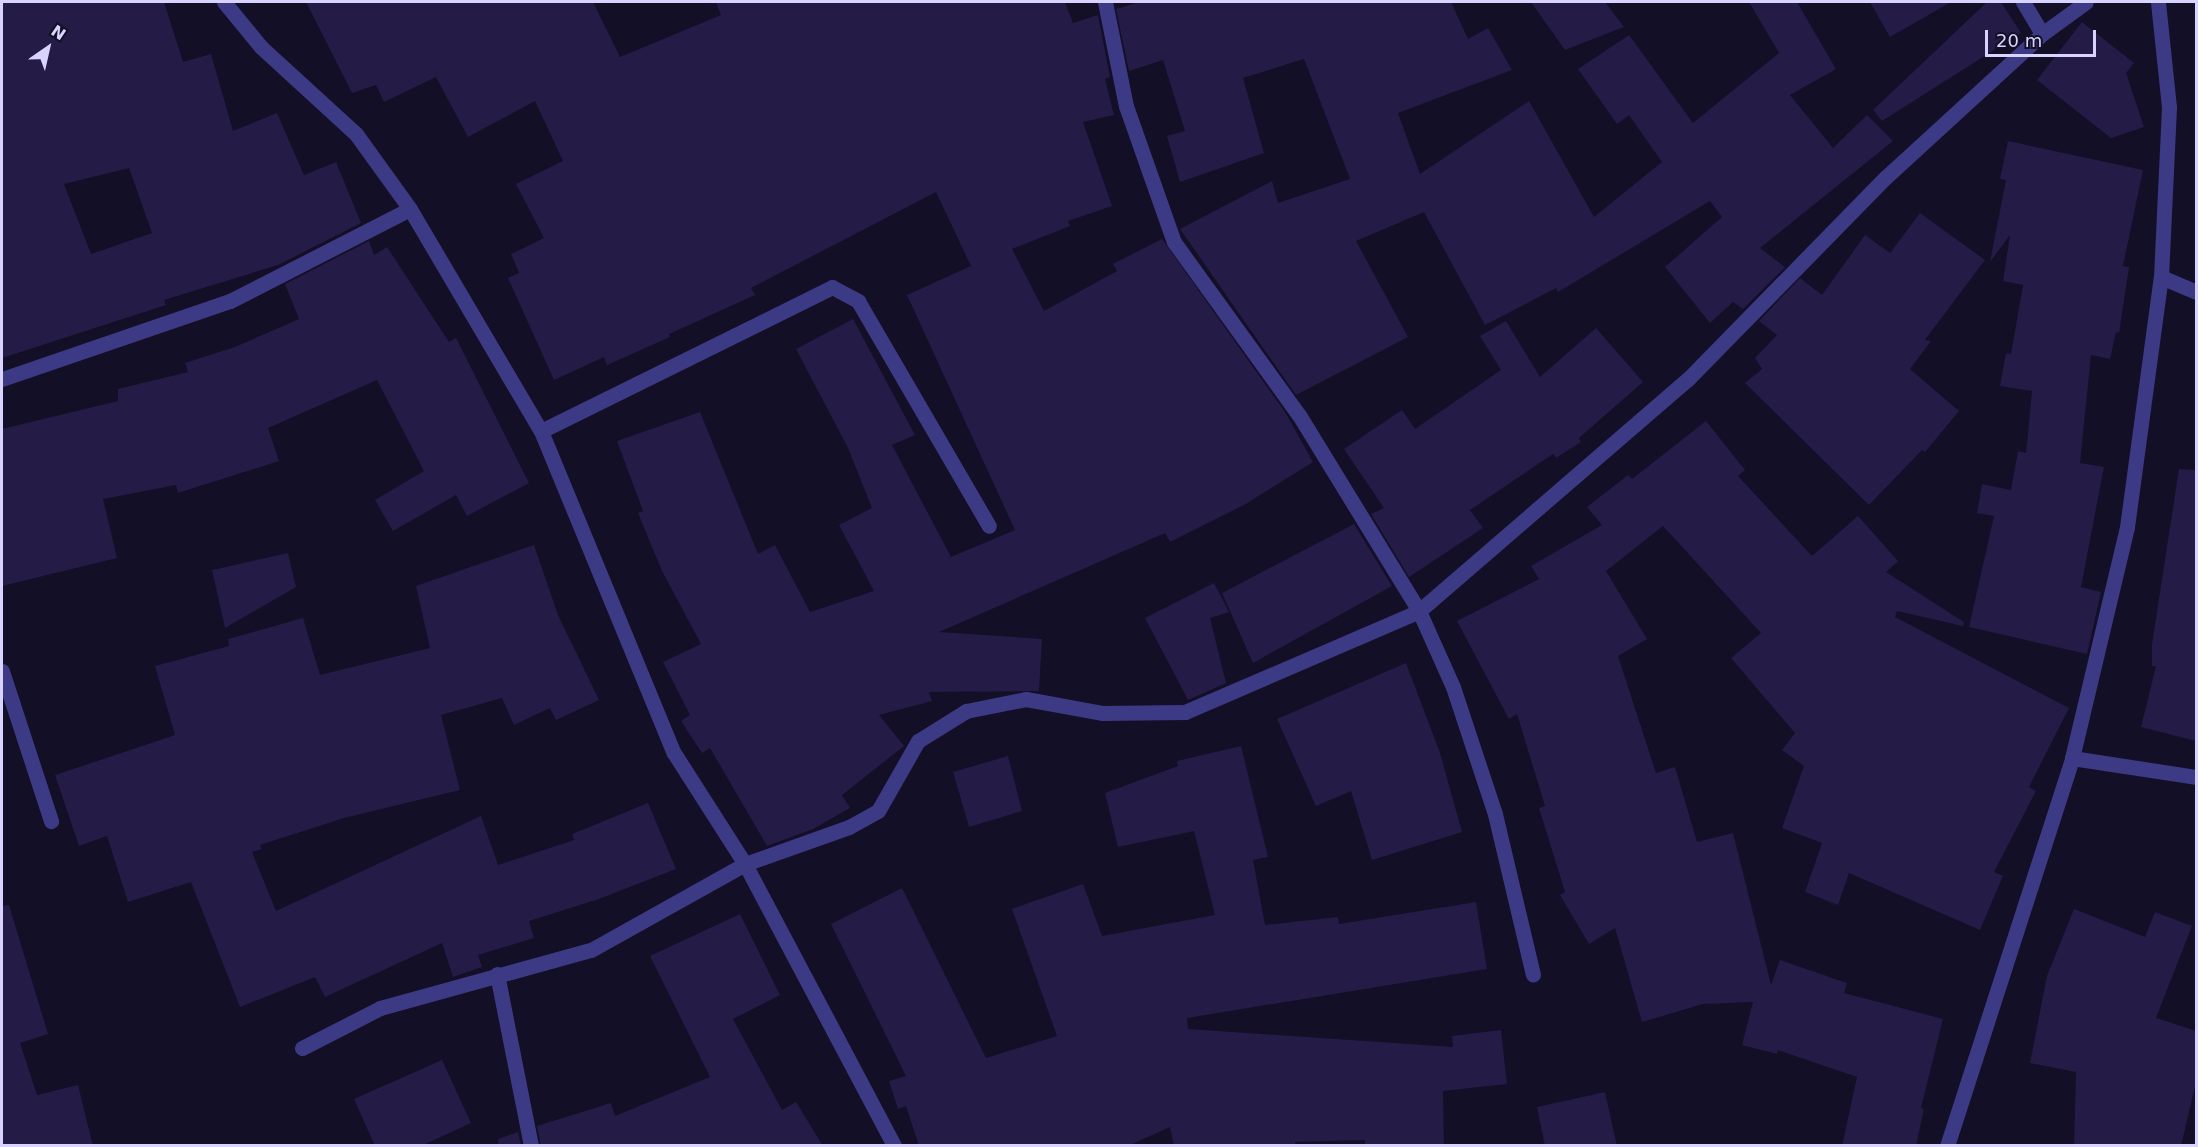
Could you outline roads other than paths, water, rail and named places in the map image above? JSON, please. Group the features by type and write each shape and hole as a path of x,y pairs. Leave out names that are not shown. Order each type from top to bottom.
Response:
{"street":[{"path":"224,2 261,47 356,134 410,209 541,431 674,753 746,864 894,1146"},
{"path":"1105,2 1126,106 1174,242 1299,415 1419,612 1453,687 1495,814 1533,975"},
{"path":"2023,2 2042,34"},
{"path":"302,1048 380,1008 591,950 746,864 849,827 878,811 918,741 966,711 1026,699 1102,713 1185,712 1419,612 1688,380 1886,177 2042,34 2086,2"},
{"path":"1947,1146 2072,758 2127,527 2161,278 2169,107 2158,2"},
{"path":"2,379 230,301 410,209"},
{"path":"2161,278 2196,292"},
{"path":"541,431 832,287 858,301 989,526"},
{"path":"2,671 51,821"},
{"path":"2072,758 2196,777"},
{"path":"497,974 531,1146"}]}
